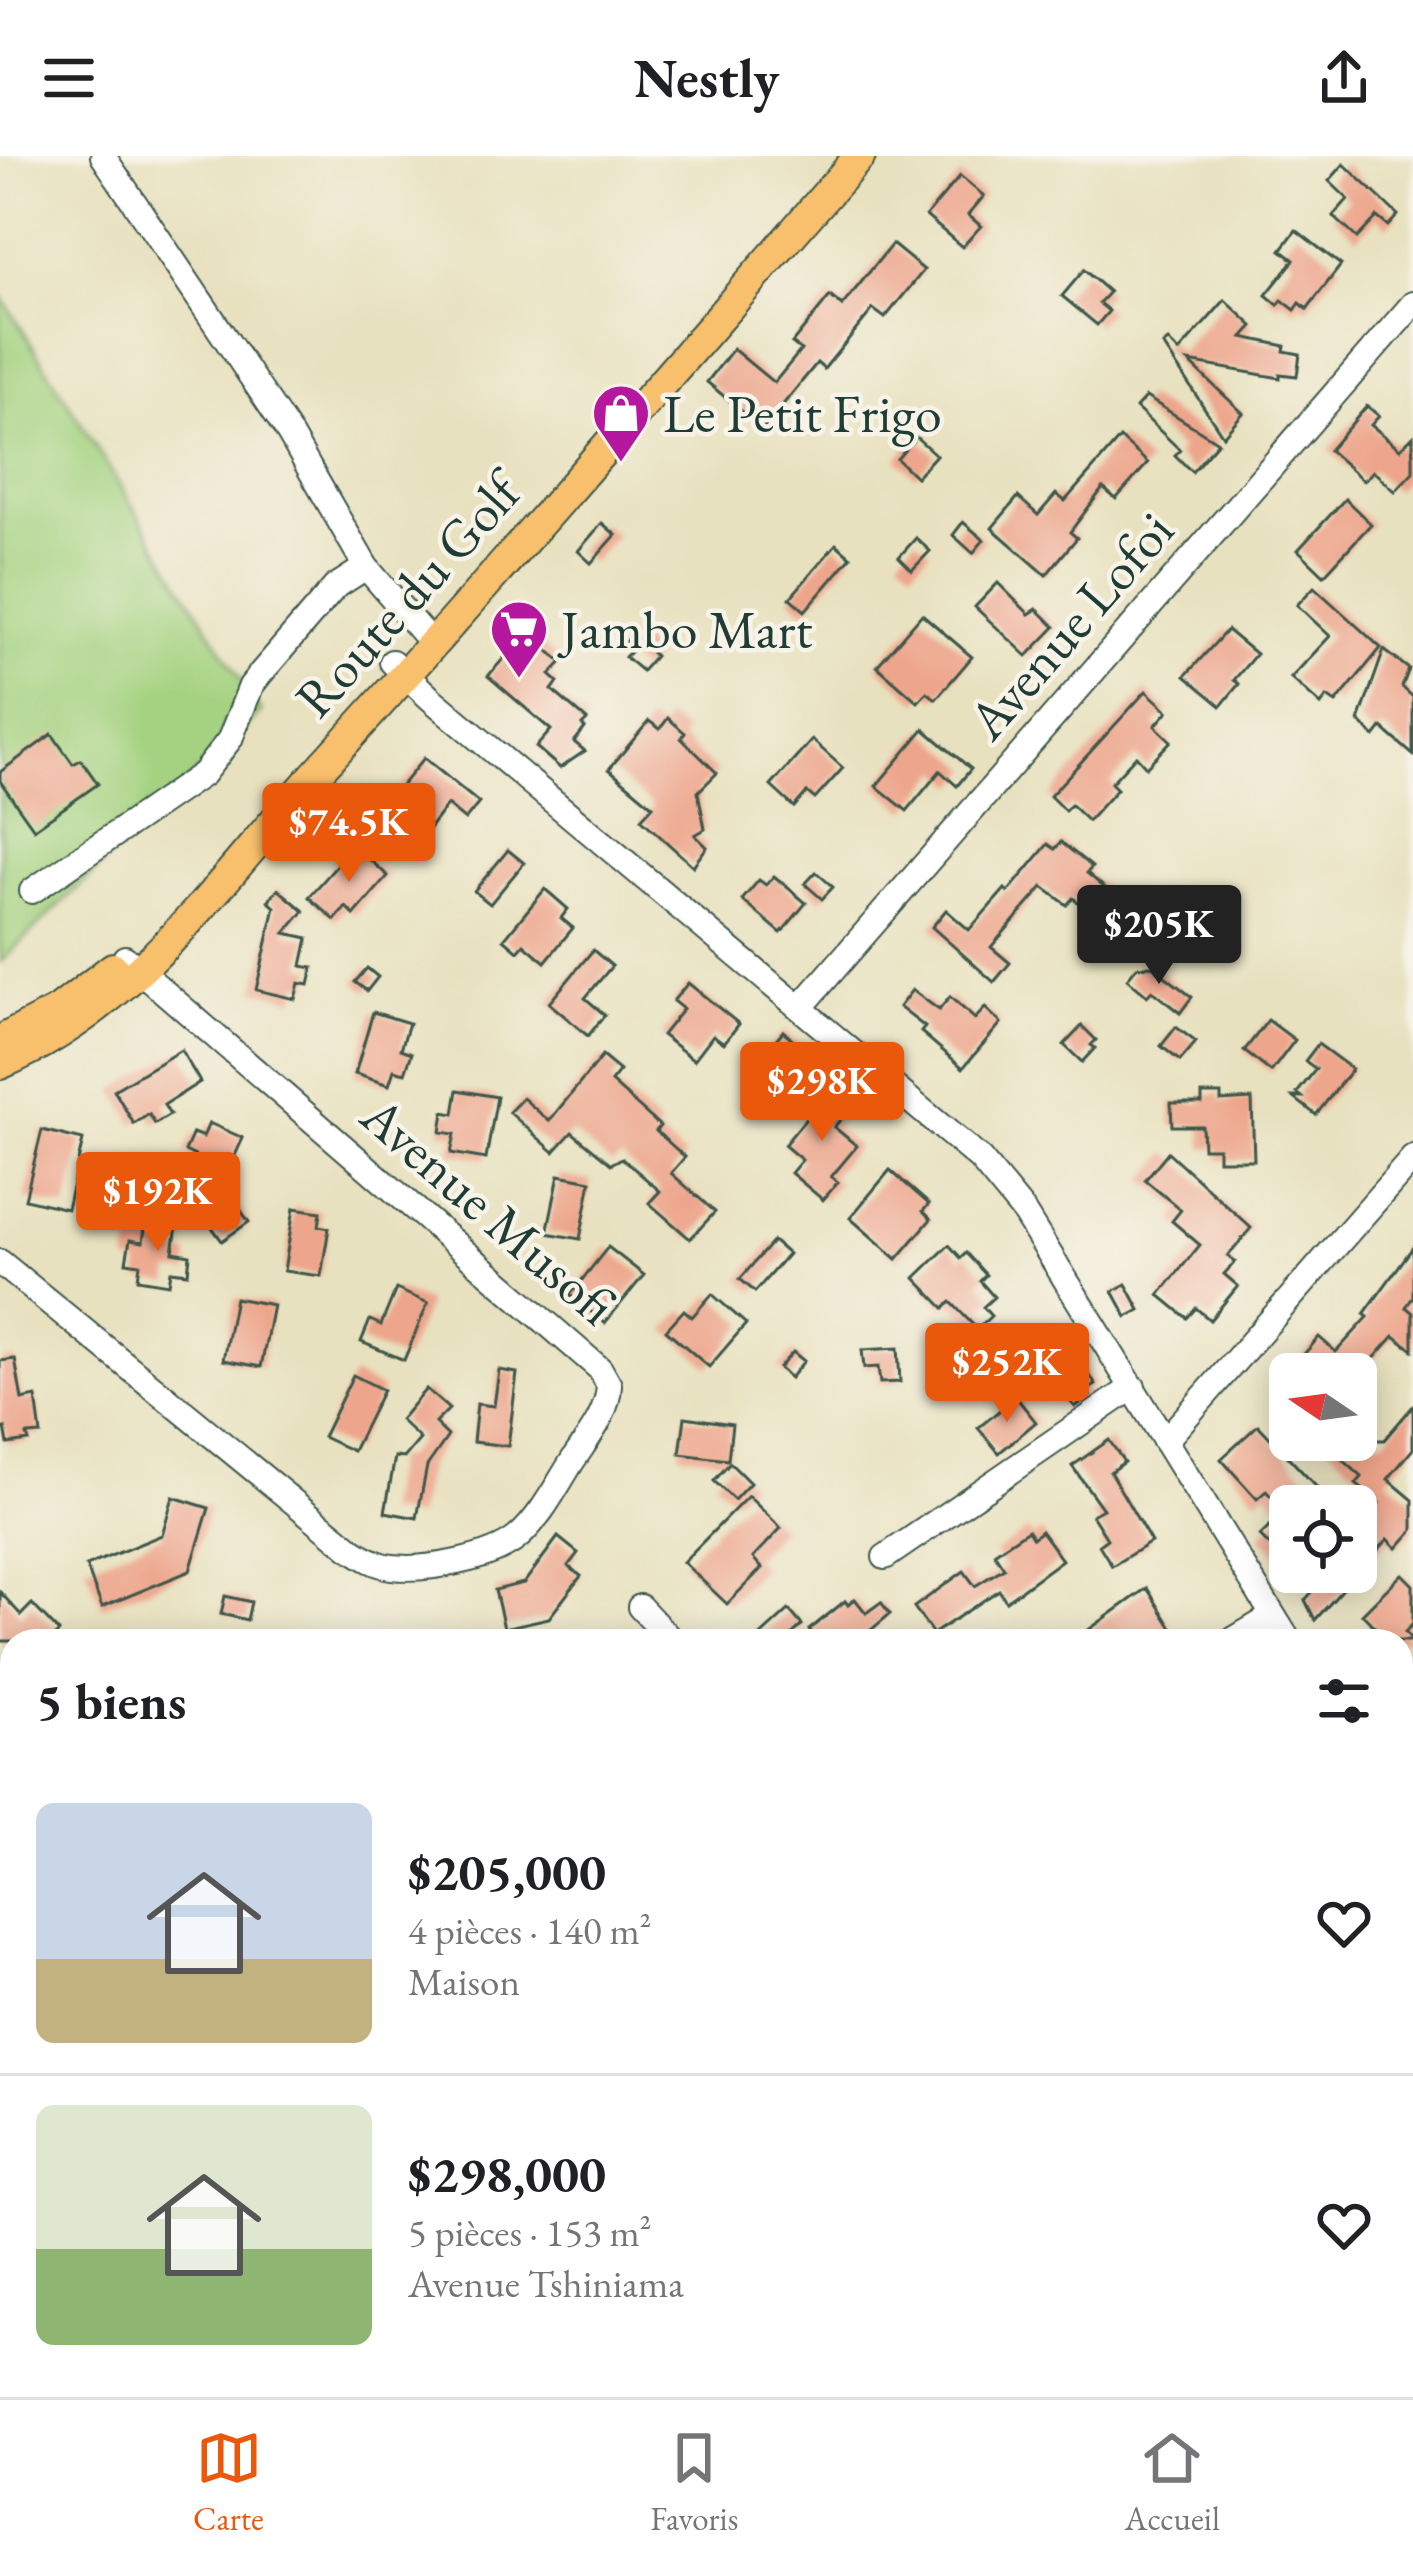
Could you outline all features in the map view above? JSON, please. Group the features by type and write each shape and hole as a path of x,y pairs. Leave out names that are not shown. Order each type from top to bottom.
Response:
{"main road":[{"path":"426,638 834,156"},
{"name":"Route du Golf","path":"0,1064 67,1030 132,965 860,156"},
{"path":"0,1041 132,965"}],"street":[{"path":"104,156 289,433 366,567 426,638"},
{"name":"Avenue Lofoi","path":"800,1008 1413,304"},
{"path":"32,891 203,774 230,739 261,673 335,586 366,567"},
{"path":"399,669 980,1159 1036,1230 1281,1629"},
{"name":"Avenue Musofi","path":"0,1262 350,1548 394,1568 473,1558 502,1548 530,1524 602,1417 609,1385 600,1369 132,965"},
{"path":"1165,1441 1413,1158"},
{"path":"886,1557 1133,1387"},
{"path":"640,1607 661,1629"},
{"path":"1251,1629 1273,1616"}],"green space":[{"path":"0,294 261,712 0,962"}],"building":[{"path":"1344,164 1398,215 1388,226 1377,217 1357,238 1333,216 1348,199 1329,181"},
{"path":"960,176 984,196 968,215 981,226 962,247 926,216"},
{"path":"1296,230 1341,265 1307,309 1300,303 1295,310 1266,295 1294,260 1281,250"},
{"path":"892,244 924,270 885,318 873,309 824,369 817,363 763,429 707,382 733,349 774,383 801,350 792,343 830,296 842,306"},
{"path":"1084,270 1109,292 1099,303 1109,311 1097,325 1062,296"},
{"path":"1225,300 1253,326 1243,337 1300,354 1297,376 1280,374 1280,378 1189,362 1243,413 1223,436 1163,345 1168,341 1179,352"},
{"path":"1146,397 1218,442 1192,472 1175,455 1180,450 1136,408"},
{"path":"1367,406 1379,416 1371,425 1400,449 1413,436 1413,472 1395,491 1373,471 1364,481 1329,450"},
{"path":"916,437 936,455 916,477 897,459"},
{"path":"1120,438 1148,463 1116,499 1103,488 1070,532 1077,538 1046,575 992,528 1018,497 1038,515 1056,494 1065,501"},
{"path":"1345,499 1371,524 1324,575 1298,550"},
{"path":"963,522 984,540 973,553 953,535"},
{"path":"602,523 616,535 591,563 578,551"},
{"path":"916,538 930,551 912,570 899,557"},
{"path":"836,544 851,557 805,611 790,598"},
{"path":"998,583 1029,614 1037,609 1055,627 1027,656 975,607"},
{"path":"1314,587 1381,648 1336,703 1327,697 1321,705 1291,678 1330,636 1297,605"},
{"path":"922,614 972,657 936,699 927,692 918,702 877,666"},
{"path":"1227,630 1256,654 1234,680 1239,684 1221,706 1185,676"},
{"path":"634,633 655,656 642,671 625,657 630,652 623,645"},
{"path":"540,643 562,662 550,675 558,682 552,690 587,720 574,742 585,751 560,768 536,747 551,730 488,676 511,650 524,661"},
{"path":"1384,650 1409,669 1402,687 1413,697 1413,755 1382,728 1375,737 1359,721"},
{"path":"1146,691 1168,711 1155,726 1171,741 1146,767 1136,756 1111,783 1117,789 1088,821 1071,805 1065,811 1050,796"},
{"path":"668,718 717,773 698,792 705,829 695,835 707,847 693,866 641,819 653,806 609,769 649,721 660,729"},
{"path":"924,729 971,769 957,786 940,771 907,811 876,786"},
{"path":"52,734 73,764 81,760 98,784 34,829 0,781 0,772"},
{"path":"812,740 843,768 815,799 807,792 794,807 771,786"},
{"path":"424,758 479,803 465,820 447,805 414,848 398,836 423,804 401,786"},
{"path":"1061,842 1092,867 1087,873 1111,893 1094,915 1073,898 1067,905 1043,887 991,947 1010,963 994,982 932,927 946,910 969,930 1048,844 1055,849"},
{"path":"354,846 388,876 354,915 346,907 335,920 309,897"},
{"path":"508,850 524,863 490,904 474,891"},
{"path":"816,872 833,887 822,899 805,884"},
{"path":"774,876 806,903 781,933 742,900 759,880 766,885"},
{"path":"278,889 304,911 285,933 308,938 302,966 313,968 309,985 299,983 295,999 256,990 275,907 268,901"},
{"path":"545,889 568,909 561,918 573,928 545,962 524,944 518,951 504,939"},
{"path":"593,950 612,966 585,998 605,1015 588,1036 549,1003"},
{"path":"1152,966 1192,997 1180,1013 1127,979 1137,967"},
{"path":"367,968 378,977 367,991 355,982"},
{"path":"688,983 739,1024 724,1043 713,1035 694,1060 662,1035 683,1009 673,1001"},
{"path":"912,990 939,1010 950,997 975,1019 985,1008 1001,1023 963,1068 899,1007"},
{"path":"373,1012 409,1023 401,1049 412,1053 405,1073 394,1070 389,1085 355,1074"},
{"path":"1268,1020 1295,1040 1271,1072 1244,1051"},
{"path":"1082,1026 1096,1040 1082,1062 1064,1045"},
{"path":"1176,1027 1196,1042 1180,1061 1161,1046"},
{"path":"783,1031 810,1054 786,1083 759,1060"},
{"path":"1318,1044 1352,1069 1316,1115 1293,1097 1302,1097 1297,1093 1316,1069 1305,1061"},
{"path":"181,1050 200,1082 164,1105 170,1115 155,1124 149,1114 134,1124 114,1090"},
{"path":"602,1056 620,1071 611,1082 660,1126 656,1131 685,1157 671,1173 715,1212 690,1239 649,1203 660,1191 622,1158 611,1164 572,1132 554,1152 509,1112 523,1098 549,1121"},
{"path":"833,1086 854,1104 834,1127 857,1146 831,1177 838,1182 823,1200 791,1173 802,1160 784,1145"},
{"path":"458,1090 497,1097 486,1159 451,1153 455,1134 441,1132 444,1112 454,1114"},
{"path":"1202,1094 1221,1094 1221,1101 1252,1099 1254,1160 1218,1160 1218,1148 1203,1148 1202,1126 1172,1126 1171,1103 1202,1103"},
{"path":"209,1123 243,1138 222,1184 249,1222 222,1241 206,1219 225,1206 182,1185 195,1156 185,1151 193,1133 203,1137"},
{"path":"42,1130 83,1140 67,1209 25,1199"},
{"path":"1168,1152 1251,1228 1228,1256 1235,1262 1224,1274 1238,1286 1210,1320 1196,1308 1187,1318 1159,1295 1200,1245 1172,1221 1181,1210 1145,1180"},
{"path":"890,1170 929,1204 923,1211 931,1219 897,1259 850,1218"},
{"path":"559,1175 591,1181 580,1239 547,1233"},
{"path":"294,1208 321,1212 319,1226 329,1228 321,1276 284,1271"},
{"path":"146,1221 177,1226 173,1252 190,1255 188,1273 171,1271 169,1284 138,1279 140,1264 126,1262 130,1240 143,1242"},
{"path":"773,1241 788,1254 755,1292 740,1279"},
{"path":"949,1245 961,1258 966,1253 986,1275 980,1281 994,1297 983,1307 991,1316 977,1329 951,1302 944,1308 915,1278"},
{"path":"608,1247 644,1275 605,1323 570,1295"},
{"path":"1413,1247 1413,1297 1406,1307 1413,1313 1413,1350 1394,1336 1377,1355 1305,1353 1319,1337 1336,1352 1368,1317 1364,1314"},
{"path":"1126,1284 1140,1310 1127,1317 1113,1291"},
{"path":"396,1289 428,1303 404,1360 361,1342 370,1320 381,1325"},
{"path":"712,1294 746,1324 709,1367 666,1330 684,1310 692,1317"},
{"path":"235,1298 273,1305 261,1367 223,1360"},
{"path":"898,1348 900,1382 880,1383 878,1367 864,1368 862,1350"},
{"path":"793,1352 804,1361 790,1378 779,1368"},
{"path":"1075,1353 1096,1385 1075,1407 1047,1373"},
{"path":"15,1359 22,1400 36,1397 41,1434 8,1444 5,1428 0,1429 0,1361"},
{"path":"499,1370 517,1373 508,1446 473,1442 477,1404 494,1406"},
{"path":"353,1375 383,1390 353,1451 323,1437"},
{"path":"426,1389 449,1409 435,1423 448,1436 427,1466 417,1518 385,1512 395,1457 404,1458 420,1439 400,1420"},
{"path":"1016,1397 1036,1422 999,1453 978,1428"},
{"path":"1413,1406 1413,1449 1388,1479 1413,1500 1413,1530 1397,1548 1388,1539 1377,1551 1377,1485 1357,1485 1362,1477 1344,1461 1377,1461 1377,1440 1384,1440"},
{"path":"685,1417 732,1424 728,1460 680,1454"},
{"path":"1258,1425 1269,1437 1269,1461 1292,1461 1315,1485 1269,1485 1269,1494 1266,1491 1257,1499 1221,1459"},
{"path":"1109,1440 1124,1462 1110,1472 1151,1542 1112,1566 1099,1545 1107,1539 1092,1515 1103,1509 1072,1466"},
{"path":"730,1463 750,1483 734,1500 714,1481"},
{"path":"748,1496 781,1528 753,1558 762,1568 727,1604 683,1562"},
{"path":"173,1497 209,1508 190,1571 102,1607 86,1566 162,1535"},
{"path":"1028,1530 1033,1538 1041,1531 1062,1560 1006,1601 999,1590 940,1629 929,1629 914,1607 964,1571 975,1586 1004,1568 994,1553"},
{"path":"558,1537 578,1553 568,1566 581,1576 549,1618 504,1628 495,1590 524,1583"},
{"path":"1402,1574 1413,1585 1413,1624 1408,1629 1376,1629 1362,1614"},
{"path":"1147,1588 1172,1628 1170,1629 1090,1629"},
{"path":"0,1592 21,1615 32,1604 56,1629 0,1629"},
{"path":"1311,1593 1339,1593 1315,1620 1305,1600"},
{"path":"225,1596 251,1602 247,1620 221,1614"},
{"path":"855,1599 866,1613 881,1602 890,1614 872,1629 810,1629 845,1601 848,1605"},
{"path":"789,1610 802,1625 798,1629 768,1629"}],"place":[{"name":"Le Petit Frigo","path":"621,464"},
{"name":"Jambo Mart","path":"519,680"}]}
